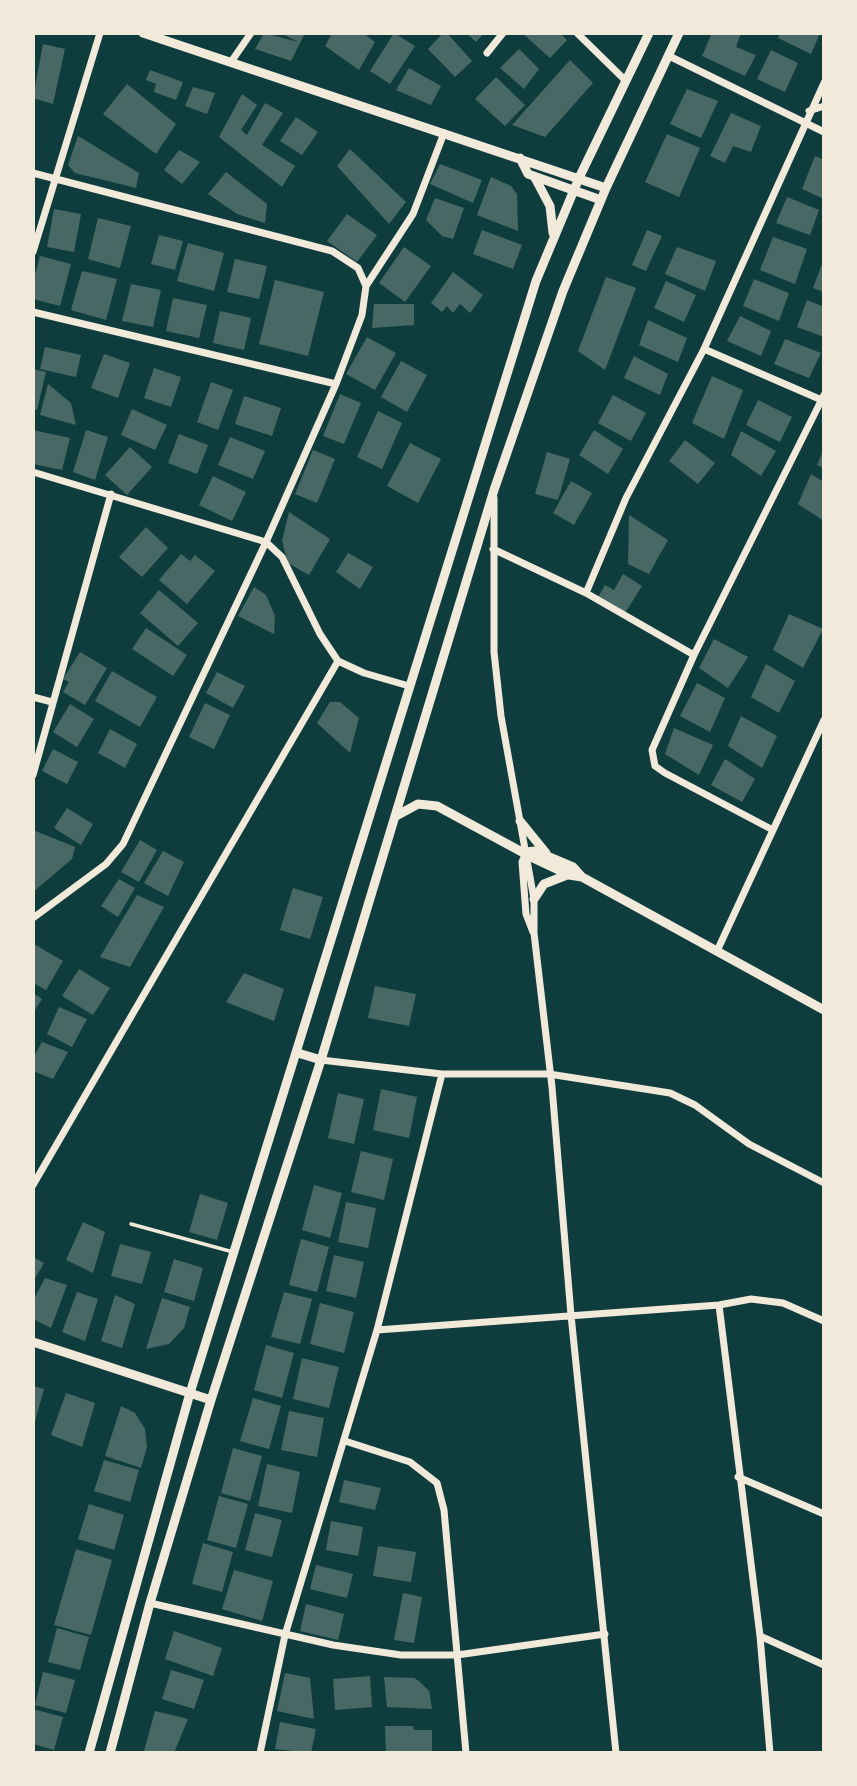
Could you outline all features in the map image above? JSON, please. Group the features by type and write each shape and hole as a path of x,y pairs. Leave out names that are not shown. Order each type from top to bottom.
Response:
{"street":[{"path":"33,252 100,33"},
{"path":"143,33 606,188"},
{"path":"231,62 251,33"},
{"path":"487,53 503,33"},
{"path":"577,33 626,81"},
{"path":"89,1753 190,1393 298,1053 536,281 579,178 649,33"},
{"path":"110,1753 150,1603 211,1400 321,1060 494,490 563,291 606,188 679,33"},
{"path":"668,56 824,132"},
{"path":"586,593 625,498 704,349 809,111 824,83"},
{"path":"809,111 824,106"},
{"path":"33,918 106,864 123,844 266,542 336,384 362,315 366,286 413,214 444,133"},
{"path":"520,158 524,170 534,176 601,200"},
{"path":"33,173 332,251 358,268 366,286"},
{"path":"534,176 550,206 553,239"},
{"path":"33,312 336,384"},
{"path":"704,349 823,399 694,655 655,739 652,759 665,773 771,829"},
{"path":"33,472 266,542 282,557 320,635 338,661 364,673 409,686"},
{"path":"494,490 495,663 501,716 534,899 534,933 616,1753"},
{"path":"33,775 111,494"},
{"path":"493,549 586,593 694,655"},
{"path":"33,1185 338,661"},
{"path":"33,697 52,702"},
{"path":"717,951 771,829 824,720"},
{"path":"395,817 409,807 437,806 569,875 582,877"},
{"path":"520,821 549,857"},
{"path":"526,852 531,851 573,867 582,877 824,1010"},
{"path":"526,852 522,862 526,914 534,933"},
{"path":"534,899 544,884 569,875"},
{"path":"298,1053 321,1060 442,1074 549,1074 670,1093 695,1105 749,1144 824,1183"},
{"path":"261,1753 285,1635 377,1330 442,1074"},
{"path":"377,1330 766,1300 783,1303 824,1321"},
{"path":"719,1305 738,1477 760,1636 770,1753"},
{"path":"33,1342 211,1400"},
{"path":"345,1441 410,1462 424,1470 437,1483 444,1510 466,1753"},
{"path":"738,1477 824,1514"},
{"path":"150,1603 285,1635 388,1653 457,1655 605,1634"},
{"path":"760,1636 824,1665"}],"lane":[{"path":"131,1224 235,1252"}],"building":[{"path":"264,33 298,42 281,33 305,33 291,61 255,49"},
{"path":"332,33 363,33 375,42 359,70 325,46"},
{"path":"394,33 415,46 390,84 370,71"},
{"path":"443,33 447,33 472,61 455,77 428,49"},
{"path":"466,33 484,33 476,42"},
{"path":"522,33 560,33 567,40 550,58"},
{"path":"712,33 741,33 736,47 756,55 745,76 702,56"},
{"path":"780,33 820,33 811,54 778,38"},
{"path":"43,44 65,49 53,104 33,98"},
{"path":"519,49 539,69 524,89 500,68"},
{"path":"771,50 798,63 785,92 757,79"},
{"path":"570,60 593,83 545,137 512,125"},
{"path":"409,68 441,86 431,105 396,90"},
{"path":"150,70 183,82 176,100 154,92 156,84 146,80"},
{"path":"496,77 525,105 505,126 475,99"},
{"path":"127,84 176,124 156,154 103,114"},
{"path":"193,87 215,93 207,114 185,106"},
{"path":"687,89 718,101 701,138 670,124"},
{"path":"242,94 257,105 241,130 247,135 265,103 283,113 262,145 295,166 282,187 219,137"},
{"path":"731,113 761,126 751,152 733,146 725,163 710,156"},
{"path":"296,117 318,132 302,155 280,141"},
{"path":"667,134 700,148 679,197 645,182"},
{"path":"78,136 139,173 136,188 75,173 68,165"},
{"path":"350,149 406,202 389,224 337,166"},
{"path":"179,150 200,162 182,184 164,170"},
{"path":"815,156 824,160 824,199 802,189"},
{"path":"440,164 482,180 473,203 430,184"},
{"path":"226,172 267,204 265,223 237,214 208,194"},
{"path":"491,177 511,186 517,194 518,231 477,215"},
{"path":"787,197 819,210 810,235 776,223"},
{"path":"435,198 464,208 453,239 442,236 426,220"},
{"path":"54,209 81,214 74,252 47,247"},
{"path":"347,214 377,235 357,262 327,241"},
{"path":"98,218 131,226 120,268 88,259"},
{"path":"482,230 522,245 513,269 473,254"},
{"path":"647,230 662,236 646,271 632,265"},
{"path":"159,235 183,241 175,270 151,264"},
{"path":"773,237 807,249 795,284 760,270"},
{"path":"188,243 224,253 214,291 177,281"},
{"path":"404,247 431,266 405,302 379,283"},
{"path":"677,247 716,261 705,291 665,274"},
{"path":"40,256 71,264 60,306 33,299 33,282"},
{"path":"235,259 267,266 259,299 227,292"},
{"path":"824,259 824,292 813,288"},
{"path":"82,271 117,279 106,320 71,310"},
{"path":"453,272 483,295 470,313 460,304 453,313 447,306 442,312 431,303"},
{"path":"606,277 636,288 605,370 578,351"},
{"path":"754,279 789,293 779,321 743,306"},
{"path":"275,280 324,292 308,356 259,344"},
{"path":"666,281 696,295 684,322 654,308"},
{"path":"131,284 161,290 153,327 122,321"},
{"path":"173,298 207,305 199,338 166,331"},
{"path":"807,300 824,307 824,337 797,327"},
{"path":"374,304 414,304 414,325 372,328"},
{"path":"220,311 251,318 244,350 213,343"},
{"path":"740,316 771,331 761,356 727,341"},
{"path":"648,320 687,338 678,362 639,345"},
{"path":"367,337 396,353 375,390 346,374"},
{"path":"785,339 821,353 809,378 774,364"},
{"path":"45,347 81,355 76,377 40,369"},
{"path":"104,354 130,363 118,398 91,388"},
{"path":"634,356 668,374 660,395 624,378"},
{"path":"401,361 427,375 407,412 381,397"},
{"path":"154,368 181,377 171,407 144,398"},
{"path":"33,369 46,372 37,410 33,409"},
{"path":"712,376 743,390 724,439 692,423"},
{"path":"211,382 233,390 218,430 197,422"},
{"path":"48,384 71,403 76,425 40,415"},
{"path":"340,394 361,403 344,444 323,436"},
{"path":"613,395 646,413 631,441 598,423"},
{"path":"244,396 281,408 272,436 235,424"},
{"path":"758,400 792,417 780,442 746,425"},
{"path":"132,409 167,425 155,450 121,435"},
{"path":"378,411 402,423 382,469 357,457"},
{"path":"33,430 70,438 62,470 33,464"},
{"path":"86,430 108,437 95,480 73,472"},
{"path":"594,430 623,449 608,474 579,455"},
{"path":"741,431 776,451 761,476 731,455"},
{"path":"179,434 208,445 197,474 168,463"},
{"path":"230,437 265,451 253,479 218,465"},
{"path":"685,440 715,463 698,484 669,461"},
{"path":"410,443 441,459 418,503 387,486"},
{"path":"130,447 152,467 127,495 105,475"},
{"path":"824,449 824,468 817,465"},
{"path":"313,450 335,459 317,503 295,494"},
{"path":"547,452 570,459 558,500 535,494"},
{"path":"811,474 824,482 824,521 798,504"},
{"path":"213,476 246,492 232,521 199,505"},
{"path":"571,481 592,493 574,525 553,513"},
{"path":"289,512 330,539 309,575 288,563 282,541"},
{"path":"629,515 668,540 649,574 628,564"},
{"path":"146,527 168,548 142,577 119,557"},
{"path":"348,553 373,567 360,589 336,572"},
{"path":"181,554 190,561 195,555 215,571 187,604 159,580"},
{"path":"623,574 642,586 625,613 598,597 605,585 614,590"},
{"path":"254,587 266,595 275,616 274,634 238,616"},
{"path":"159,590 198,623 178,646 140,613"},
{"path":"789,614 823,629 803,668 773,650"},
{"path":"146,628 187,655 173,676 132,649"},
{"path":"714,639 748,657 728,688 699,668"},
{"path":"80,652 107,668 85,705 63,692 69,682 63,679"},
{"path":"766,664 795,681 779,713 751,697"},
{"path":"112,671 157,697 140,727 95,701"},
{"path":"217,672 245,686 233,708 206,693"},
{"path":"697,683 725,698 710,732 680,716"},
{"path":"330,702 340,702 359,718 350,753 317,723"},
{"path":"205,703 230,715 214,749 189,737"},
{"path":"70,704 94,719 77,747 53,732"},
{"path":"741,716 777,736 762,768 728,746"},
{"path":"674,728 713,745 699,775 665,754"},
{"path":"110,729 137,744 125,768 98,753"},
{"path":"53,749 78,762 67,784 42,771"},
{"path":"725,759 755,779 742,802 711,785"},
{"path":"67,808 93,824 81,845 54,828"},
{"path":"33,830 75,847 72,859 33,892"},
{"path":"140,840 157,850 139,882 121,872"},
{"path":"163,851 184,862 168,896 144,883"},
{"path":"119,879 135,888 118,917 101,906"},
{"path":"293,888 323,897 310,939 280,930"},
{"path":"137,895 164,907 130,967 100,957"},
{"path":"34,944 63,961 46,990 33,983"},
{"path":"79,969 110,988 93,1015 62,996"},
{"path":"244,973 284,989 274,1021 226,1002"},
{"path":"375,986 416,994 409,1026 368,1018"},
{"path":"33,993 42,999 33,1013"},
{"path":"59,1007 87,1019 72,1047 47,1034"},
{"path":"42,1042 68,1052 53,1079 33,1071 33,1058"},
{"path":"381,1089 417,1097 409,1138 373,1130"},
{"path":"338,1093 364,1099 354,1144 328,1138"},
{"path":"361,1151 393,1159 384,1200 351,1192"},
{"path":"314,1185 342,1193 330,1238 302,1230"},
{"path":"200,1194 228,1203 217,1240 189,1232"},
{"path":"346,1202 376,1208 368,1248 338,1242"},
{"path":"83,1222 105,1232 93,1273 66,1260"},
{"path":"301,1239 329,1247 317,1292 289,1285"},
{"path":"120,1244 151,1252 142,1284 111,1276"},
{"path":"334,1255 364,1262 356,1298 326,1291"},
{"path":"33,1257 44,1263 33,1282"},
{"path":"174,1259 203,1268 194,1301 164,1292"},
{"path":"45,1278 67,1285 51,1328 33,1319 33,1301"},
{"path":"77,1292 98,1299 85,1341 62,1332"},
{"path":"284,1292 312,1299 300,1344 271,1337"},
{"path":"115,1295 135,1304 122,1348 101,1341"},
{"path":"162,1298 190,1307 184,1328 169,1344 146,1349"},
{"path":"320,1303 354,1312 344,1353 310,1344"},
{"path":"266,1345 294,1353 282,1398 254,1390"},
{"path":"302,1358 339,1367 329,1408 293,1399"},
{"path":"33,1386 44,1389 34,1425 33,1425"},
{"path":"66,1393 95,1403 82,1447 51,1435"},
{"path":"253,1398 281,1406 269,1449 240,1441"},
{"path":"121,1406 135,1413 145,1429 147,1447 141,1468 105,1456"},
{"path":"289,1411 324,1418 317,1457 281,1450"},
{"path":"233,1448 262,1456 250,1501 221,1493"},
{"path":"104,1460 139,1470 130,1502 94,1491"},
{"path":"267,1464 300,1472 292,1513 258,1506"},
{"path":"344,1480 381,1488 375,1510 339,1502"},
{"path":"219,1496 248,1504 236,1548 207,1540"},
{"path":"89,1504 124,1515 114,1550 78,1539"},
{"path":"255,1513 282,1520 272,1557 245,1550"},
{"path":"331,1521 363,1527 358,1556 326,1550"},
{"path":"203,1543 233,1552 222,1592 192,1584"},
{"path":"378,1546 416,1552 411,1582 373,1576"},
{"path":"76,1549 112,1560 91,1635 54,1625"},
{"path":"316,1565 353,1574 347,1598 310,1589"},
{"path":"234,1570 273,1581 262,1621 222,1609"},
{"path":"403,1593 422,1597 414,1643 394,1640"},
{"path":"306,1604 344,1614 338,1640 300,1631"},
{"path":"57,1628 89,1637 80,1670 48,1662"},
{"path":"174,1631 222,1648 213,1676 165,1659"},
{"path":"171,1670 204,1680 194,1709 162,1699"},
{"path":"43,1672 75,1680 66,1713 35,1705"},
{"path":"285,1673 310,1678 314,1719 277,1711"},
{"path":"370,1676 372,1707 335,1710 333,1679"},
{"path":"384,1677 414,1678 419,1681 429,1691 432,1709 387,1707"},
{"path":"33,1709 63,1717 54,1750 33,1744"},
{"path":"155,1711 188,1719 174,1753 144,1751"},
{"path":"280,1722 316,1729 311,1753 275,1749"},
{"path":"385,1726 413,1726 414,1730 432,1730 432,1753 386,1753"}]}
